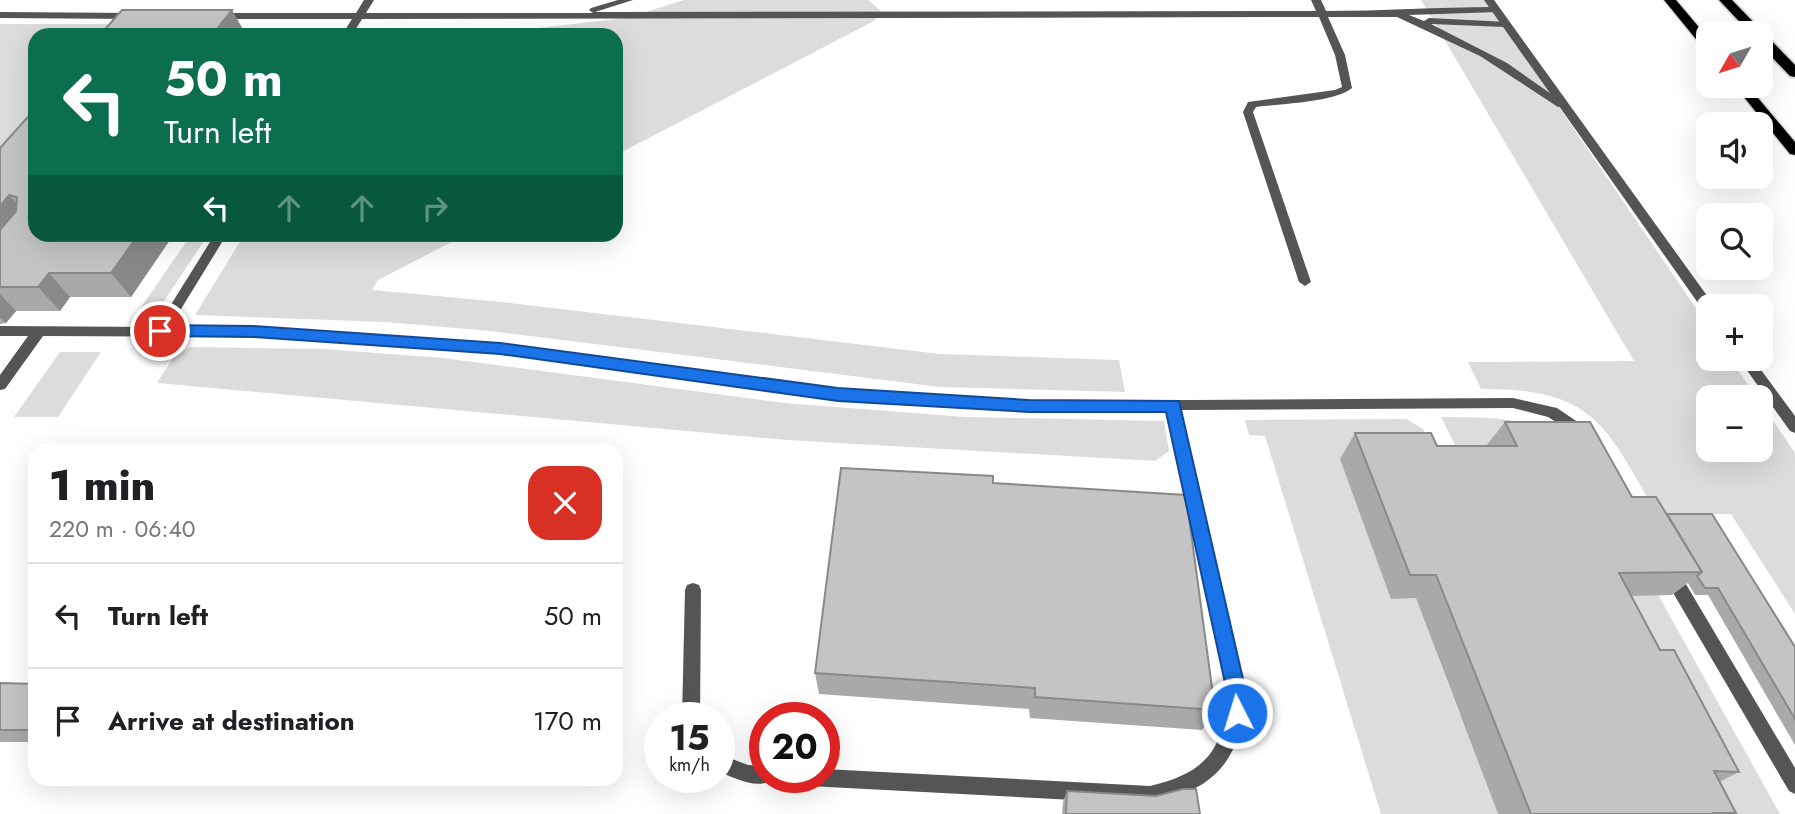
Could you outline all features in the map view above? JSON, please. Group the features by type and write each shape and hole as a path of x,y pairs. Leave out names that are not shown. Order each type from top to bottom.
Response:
{"highway":[{"path":"1725,0 1745,21"},
{"path":"1773,50 1795,73"}],"main road":[{"path":"1670,0 1696,31"},
{"path":"1751,98 1795,151"}],"street":[{"path":"351,28 369,0"},
{"path":"572,15 628,0"},
{"path":"1305,282 1248,111 1252,104 1260,102 1337,93 1347,88 1340,55 1316,0"},
{"path":"1397,13 1428,0"},
{"path":"207,16 1397,13 1492,5 1699,294"},
{"path":"1397,13 1427,21 1505,23"},
{"path":"1397,13 1438,29 1492,56 1562,105"},
{"path":"0,15 152,16"},
{"path":"160,331 216,242"},
{"path":"0,331 253,332 500,348 838,394 1029,406 1513,403 1552,412 1592,439"},
{"path":"0,385 39,331"},
{"path":"1755,371 1795,427"},
{"path":"840,779 1150,795 1182,787 1210,769 1224,754 1233,734 1237,692 1173,406"},
{"path":"1662,559 1795,785"},
{"path":"691,702 694,590"}],"shaded area":[{"path":"684,0 868,0 881,11 874,21 623,151 623,28 538,28 626,18"},
{"path":"1421,0 1486,0 1696,308 1696,371 1739,371 1748,385 1696,385 1696,462 1773,462 1773,421 1795,453 1795,614 1731,514 1657,514 1624,457 1592,418 1573,405 1549,396 1519,390 1481,389 1468,362 1634,361"},
{"path":"0,24 141,24 138,28 28,28 28,150 0,168"},
{"path":"186,242 203,242 158,310 135,316"},
{"path":"240,242 451,242 378,280 372,290 502,302 940,354 1119,360 1125,392 940,387 490,331 385,322 195,315"},
{"path":"190,347 324,349 443,358 784,403 965,417 1164,421 1169,451 1155,461 787,440 157,383 173,358"},
{"path":"60,352 101,352 58,417 14,417"},
{"path":"1441,417 1497,419 1526,424 1577,449 1780,814 1692,814 1563,597 1646,595 1457,449"},
{"path":"1406,419 1423,429 1435,452 1469,598 1436,651 1460,715 1479,715 1478,761 1498,814 1381,814 1265,436 1249,435 1245,420"}],"building":[{"path":"122,10 232,10 218,28 106,28"},
{"path":"28,117 28,242 133,242 111,273 49,273 38,287 0,287 0,230 16,211 17,197 9,195 0,206 0,148"},
{"path":"1505,422 1590,422 1632,497 1656,497 1702,572 1619,573 1660,650 1674,650 1739,772 1714,771 1736,813 1531,814 1436,575 1410,575 1355,433 1431,433 1437,446 1517,446"},
{"path":"841,468 993,476 993,483 1186,495 1215,710 1035,697 1035,688 815,673"},
{"path":"1667,514 1712,514 1795,647 1795,719 1718,588 1705,588 1697,576 1702,572"},
{"path":"0,683 28,684 28,730 0,730"},
{"path":"1183,789 1196,789 1200,814 1066,814 1067,791 1156,796"}],"route":[{"path":"160,331 253,332 500,348 838,394 1029,406 1173,406 1237,692 1237,713"}]}
